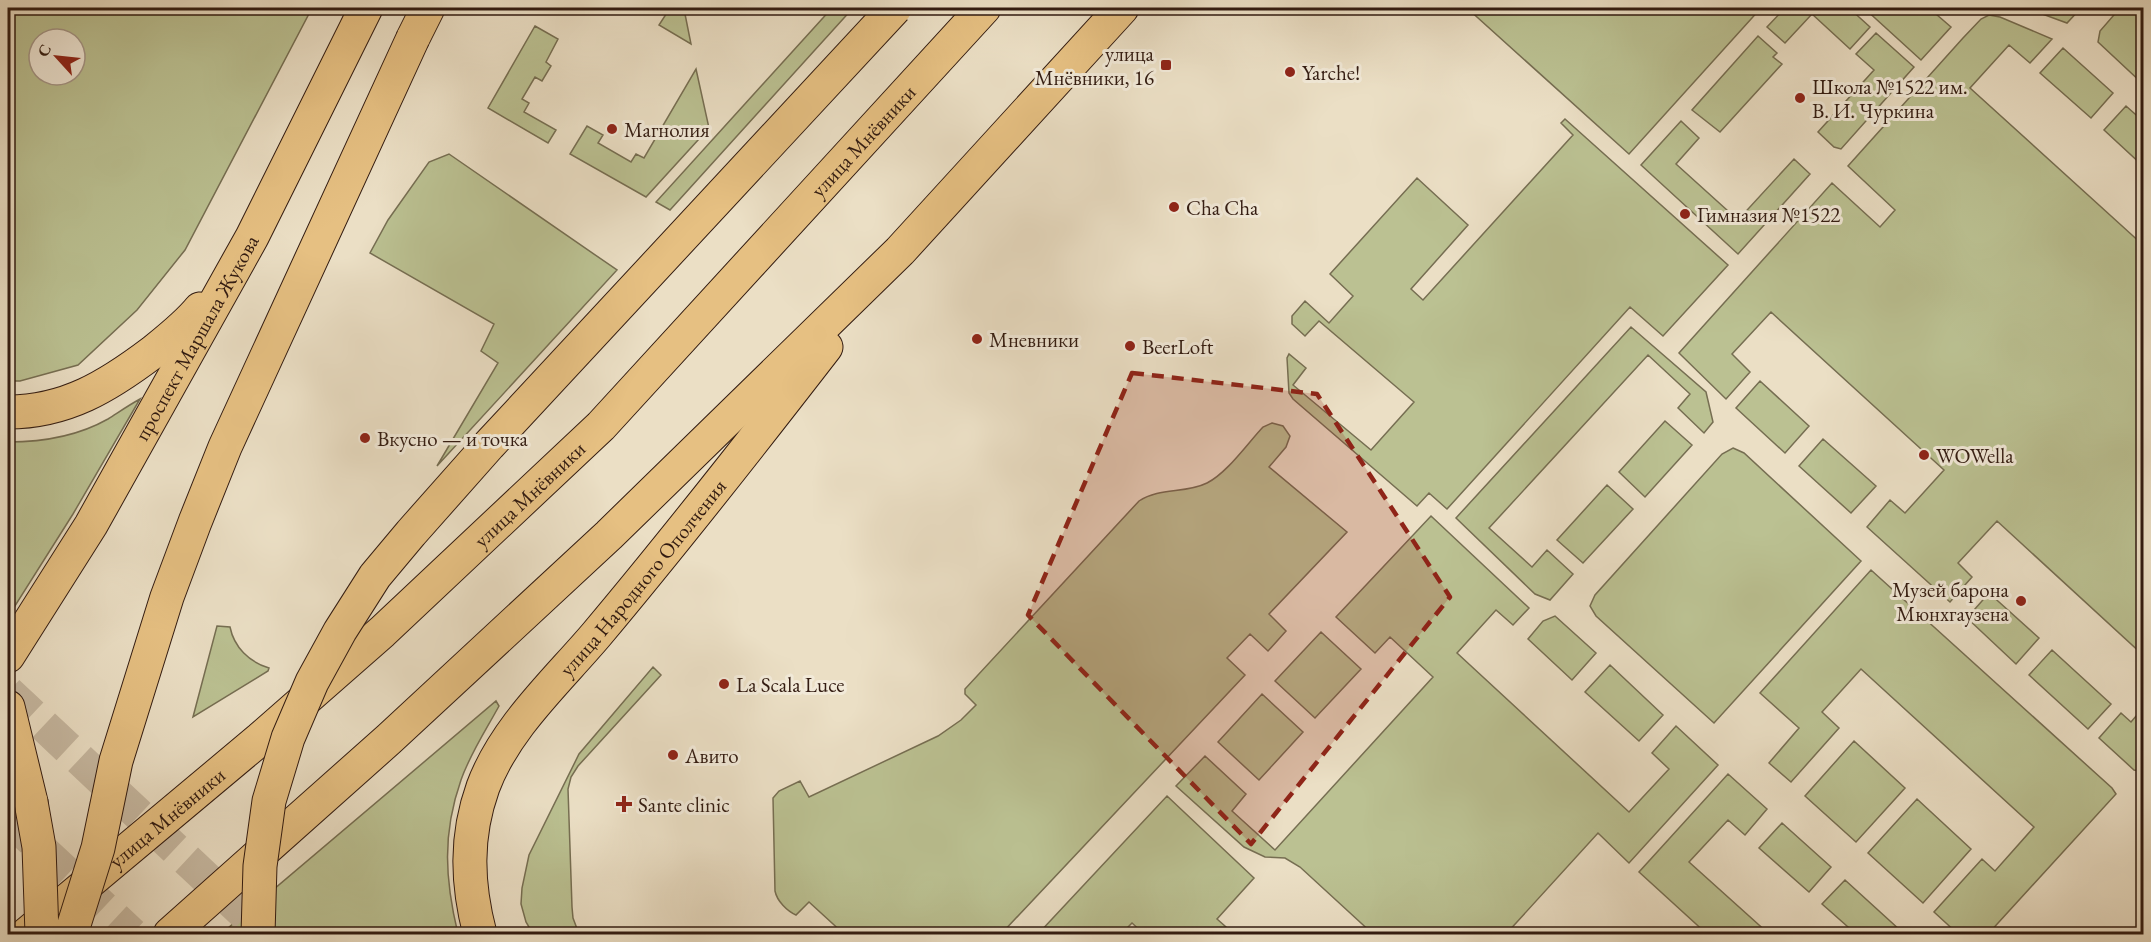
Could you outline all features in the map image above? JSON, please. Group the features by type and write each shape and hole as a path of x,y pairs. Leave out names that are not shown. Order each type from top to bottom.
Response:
{"main road":[{"name":"проспект Маршала Жукова","path":"8,656 91,525 252,237 366,8"},
{"path":"71,934 98,848 116,761 167,597 195,522 225,447 428,8"},
{"path":"258,934 260,866 269,801 288,738 312,682 340,631 375,576 489,445 895,8"},
{"name":"улица Мнёвники","path":"27,934 260,739 382,632 601,426 984,8"},
{"path":"170,934 545,596 900,251 1122,8"},
{"path":"8,412 46,409 68,403 92,392 135,365 170,338 197,312 229,273 252,237"},
{"name":"улица Народного Ополчения","path":"480,934 471,893 469,863 472,823 484,786 503,749 527,714 596,634 780,406 900,251"},
{"path":"8,707 27,781 39,847 42,934"}],"highlighted area":[{"path":"1132,373 1317,394 1450,597 1251,844 1028,615"}],"green space":[{"path":"8,8 312,8 185,250 137,310 78,365 20,381 8,381"},
{"path":"670,8 684,9 691,44 659,25"},
{"path":"832,8 853,8 670,210 656,202"},
{"path":"1467,8 1761,8 1629,154"},
{"path":"1785,8 1849,8 1870,27 1850,49 1812,14 1785,43 1767,27"},
{"path":"1864,8 1929,8 1951,27 1921,60"},
{"path":"2026,8 2081,8 2067,23"},
{"path":"2120,8 2143,8 2143,84 2098,42 2100,31"},
{"path":"1989,15 2000,17 2052,39 2030,63 2009,45 1970,88 2143,245 2143,655 1997,521 1958,563 1972,577 1950,602 1867,527 1890,500 1905,513 1944,470 1771,312 1732,354 1750,372 1726,399 1679,353 1832,183 1880,227 1895,210 1848,166 1963,38 1981,19"},
{"path":"535,26 558,39 546,62 551,66 542,81 535,77 522,99 529,103 524,112 556,130 548,143 488,108"},
{"path":"1876,33 1914,67 1841,149 1834,147 1818,132 1874,70 1856,54"},
{"path":"1758,36 1777,53 1773,57 1782,64 1720,132 1692,110"},
{"path":"2063,48 2113,93 2091,118 2040,73"},
{"path":"696,69 709,128 646,197 570,154 587,126 603,135 598,143 631,162 636,154 644,158"},
{"path":"2126,106 2143,121 2143,166 2104,130"},
{"path":"1565,119 1728,265 1663,336 1630,307 1447,509 1429,493 1417,506 1293,399 1289,393 1287,358 1289,354 1306,368 1293,385 1371,450 1414,402 1319,321 1305,336 1292,324 1292,316 1305,301 1329,323 1353,296 1330,274 1417,178 1468,225 1411,289 1423,300 1573,135 1561,123"},
{"path":"1681,121 1699,138 1676,164 1738,220 1794,159 1810,174 1738,254 1641,165"},
{"path":"449,154 617,270 437,466 498,363 481,351 494,324 370,253 388,220 429,162"},
{"path":"1631,327 1706,392 1713,422 1704,433 1678,408 1690,394 1648,355 1489,528 1532,567 1547,550 1573,574 1550,600 1535,594 1456,518"},
{"path":"1760,381 1809,426 1785,453 1736,408"},
{"path":"140,399 73,514 8,617 8,442 34,441 72,434 108,419"},
{"path":"1665,421 1692,445 1645,497 1619,472"},
{"path":"1272,423 1283,426 1290,436 1286,447 1269,467 1347,532 1269,614 1286,631 1268,651 1250,634 1227,658 1245,675 1001,934 844,934 809,902 796,915 783,905 775,891 773,798 779,791 800,781 809,797 938,736 961,720 976,705 965,694 965,689 1139,501 1155,494 1207,483 1229,465 1263,427"},
{"path":"1823,439 1876,486 1851,513 1799,466"},
{"path":"1733,448 1744,453 1861,561 1714,723 1596,616 1590,606 1595,595 1722,454"},
{"path":"1607,485 1633,509 1583,563 1557,540"},
{"path":"1431,516 1529,608 1513,625 1496,610 1457,653 1629,812 1669,769 1652,753 1676,726 1718,765 1629,863 1598,833 1506,934 1373,934 1300,867 1285,858 1265,857 1244,847 1176,786 1205,756 1246,794 1232,811 1275,850 1433,677 1390,637 1375,653 1336,617"},
{"path":"1871,570 2116,794 1988,934 1958,934 1934,912 1982,859 1995,871 2034,827 1861,669 1822,712 1839,728 1791,782 1769,763 1799,728 1760,693"},
{"path":"1989,593 2039,638 2016,664 1967,618"},
{"path":"1555,616 1596,653 1572,680 1528,639 1543,621"},
{"path":"217,626 230,627 235,641 244,653 255,662 269,668 268,671 193,717"},
{"path":"1321,632 1361,669 1315,718 1275,681"},
{"path":"2052,650 2111,704 2088,729 2029,675"},
{"path":"1610,665 1663,715 1639,741 1585,692"},
{"path":"653,667 661,675 578,766 571,777 568,789 572,907 579,934 533,934 526,922 521,904 529,855 579,754"},
{"path":"1262,694 1303,732 1259,780 1218,742"},
{"path":"496,701 499,706 465,770 451,819 448,838 448,876 458,934 221,934"},
{"path":"2143,708 2143,766 2139,771 2134,770 2099,738 2121,713 2131,722"},
{"path":"1854,741 1905,788 1856,842 1805,796"},
{"path":"1728,774 1767,809 1745,835 1728,820 1689,862 1769,934 1707,934 1639,872"},
{"path":"1167,796 1254,878 1217,919 1234,934 1144,934 1132,923 1121,934 1038,934"},
{"path":"1917,799 1971,849 1923,903 1868,853"},
{"path":"1782,823 1831,867 1809,892 1759,848"},
{"path":"1845,880 1901,931 1898,934 1856,934 1822,904"}],"tunnel":[{"path":"8,692 266,934"},
{"path":"8,818 132,934"}],"place":[{"name":"улица Мнёвники, 16","path":"1166,65"},
{"name":"Yarche!","path":"1290,72"},
{"name":"Школа №1522 им. В. И. Чуркина","path":"1800,98"},
{"name":"Магнолия","path":"612,129"},
{"name":"Cha Cha","path":"1174,207"},
{"name":"Гимназия №1522","path":"1685,214"},
{"name":"Мневники","path":"977,339"},
{"name":"BeerLoft","path":"1130,346"},
{"name":"Вкусно — и точка","path":"365,438"},
{"name":"WOWella","path":"1924,455"},
{"name":"Музей барона Мюнхгаузена","path":"2021,601"},
{"name":"La Scala Luce","path":"724,684"},
{"name":"Авито","path":"673,755"},
{"name":"Sante clinic","path":"624,804"}]}
